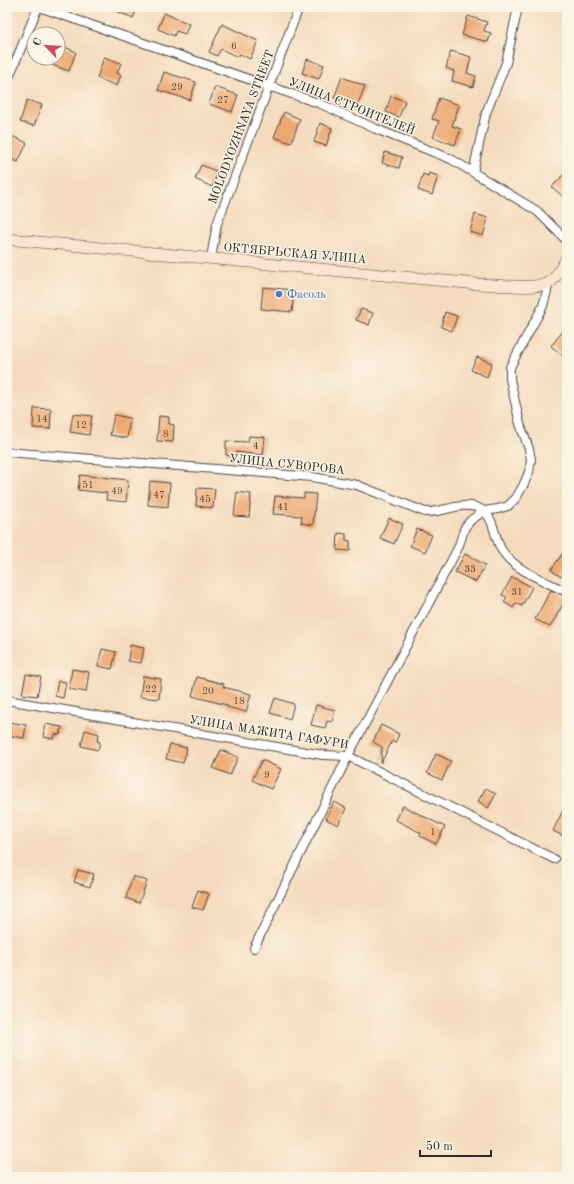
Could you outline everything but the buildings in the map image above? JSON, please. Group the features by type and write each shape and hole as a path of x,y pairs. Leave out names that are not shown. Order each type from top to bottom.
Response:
{"street":[{"path":"7,82 39,7"},
{"name":"УЛИЦА СТРОИТЕЛЕЙ","path":"39,7 321,104 376,129 451,159 537,211 567,241"},
{"name":"MOLODYOZHNAYA STREET","path":"211,258 217,224 300,7"},
{"path":"473,172 486,113 506,64 518,7"},
{"name":"ОКТЯБРЬСКАЯ УЛИЦА","path":"7,239 477,284 538,286 549,282"},
{"path":"254,948 348,756 458,548 465,527 484,511 508,506 516,498 523,486 529,472 531,460 529,449 520,424 510,379 510,367 543,306 549,282 564,272 567,258"},
{"name":"УЛИЦА СУВОРОВА","path":"7,452 312,476 357,485 425,512 433,513 464,505 478,507 484,511"},
{"path":"484,511 496,531 502,551 510,560 523,570 567,592"},
{"name":"УЛИЦА МАЖИТА ГАФУРИ","path":"7,700 323,755 348,756 554,859"}],"place":[{"name":"Фасоль","path":"279,294"}]}
